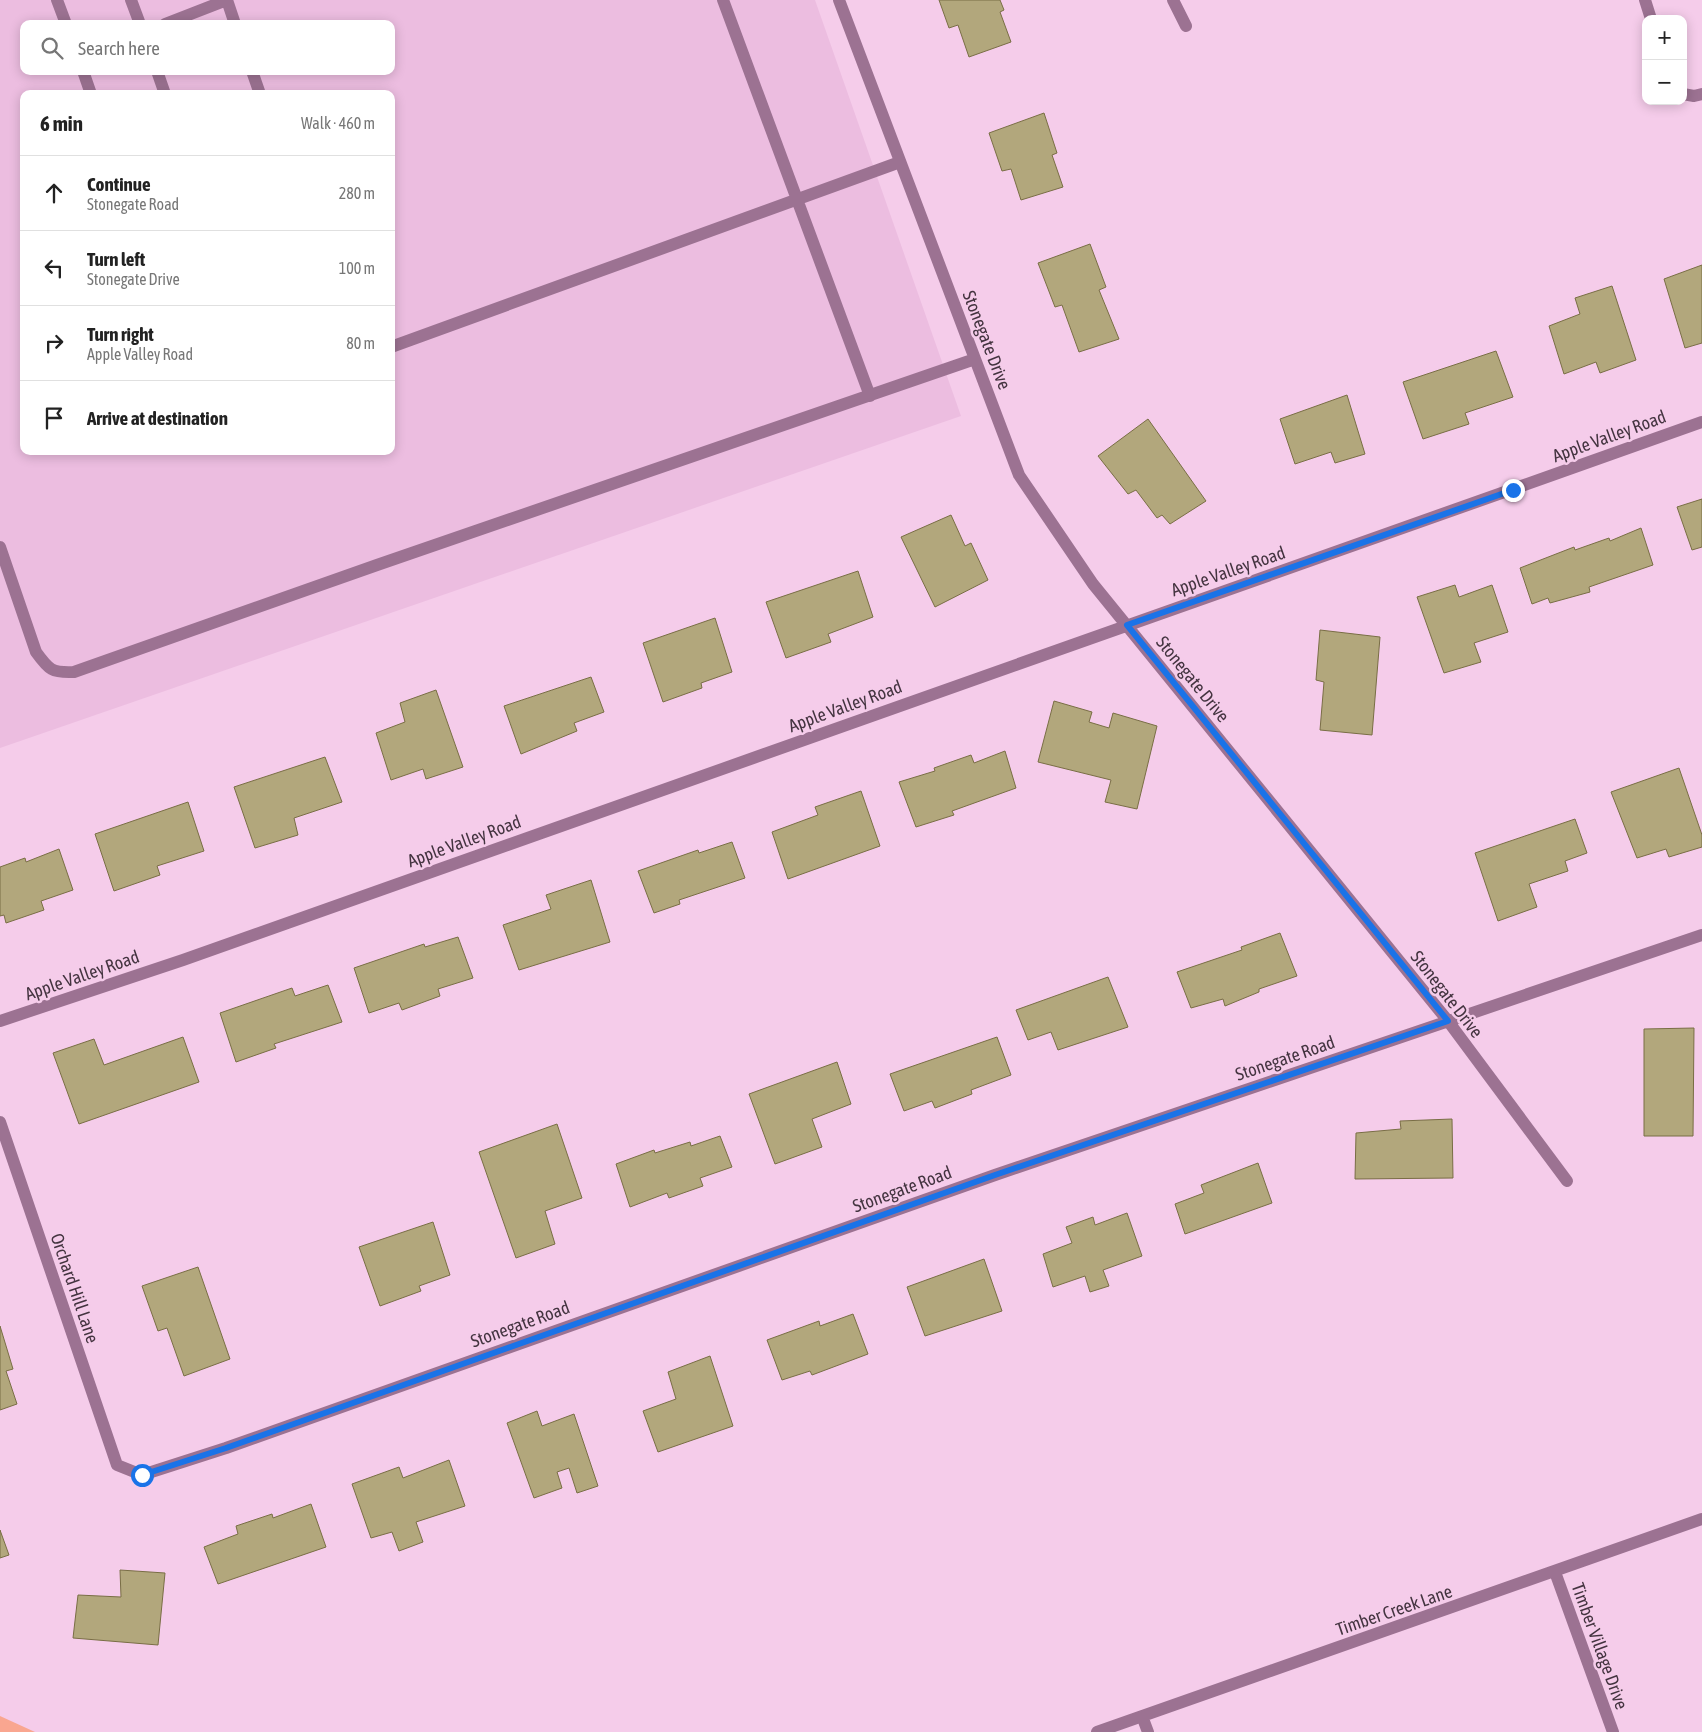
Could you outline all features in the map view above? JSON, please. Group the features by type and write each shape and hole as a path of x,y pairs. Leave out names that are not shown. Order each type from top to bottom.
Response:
{"street":[{"path":"57,0 64,20"},
{"path":"131,0 138,20"},
{"path":"175,20 227,0 234,20"},
{"path":"723,0 870,396"},
{"name":"Stonegate Drive","path":"838,0 1019,475 1093,584 1448,1021 1567,1180"},
{"path":"1173,0 1186,26"},
{"path":"1645,0 1650,15"},
{"path":"84,75 90,90"},
{"path":"158,75 164,90"},
{"path":"253,75 259,90"},
{"path":"1687,95 1694,96 1702,94"},
{"path":"395,346 900,162"},
{"path":"0,547 36,652 46,667 56,673 74,672 376,565 976,359"},
{"name":"Apple Valley Road","path":"0,1021 192,956 1702,422"},
{"name":"Stonegate Road","path":"117,1465 142,1475 217,1451 995,1175 1702,935"},
{"name":"Orchard Hill Lane","path":"0,1122 117,1465"},
{"name":"Timber Creek Lane","path":"1097,1732 1702,1519"},
{"name":"Timber Village Drive","path":"1555,1572 1613,1732"},
{"path":"1142,1716 1148,1732"}],"shaded area":[{"path":"0,0 815,0 961,416 0,748"},
{"path":"0,1716 35,1732 0,1732"}],"building":[{"path":"939,0 1000,0 1004,10 1000,12 1011,42 969,57 958,25 949,28"},
{"path":"1044,113 1057,153 1052,155 1063,187 1021,200 1011,169 1002,171 989,133"},
{"path":"1090,244 1106,287 1099,290 1119,339 1079,352 1062,305 1055,307 1038,263"},
{"path":"1702,265 1702,343 1685,348 1664,279"},
{"path":"1612,286 1636,360 1600,373 1596,362 1564,374 1549,326 1580,314 1575,298"},
{"path":"1496,351 1513,397 1465,413 1469,424 1423,439 1403,382"},
{"path":"1347,395 1365,454 1335,463 1331,452 1295,464 1280,419"},
{"path":"1148,419 1206,501 1170,524 1162,515 1157,518 1136,490 1128,494 1098,456"},
{"path":"1702,499 1702,547 1692,550 1677,507"},
{"path":"951,515 965,546 971,543 988,580 935,607 901,537"},
{"path":"1641,528 1653,565 1589,587 1590,592 1550,603 1548,598 1532,604 1520,568 1574,547 1575,550 1609,538 1610,541"},
{"path":"858,571 873,617 828,634 831,642 786,658 766,602"},
{"path":"1455,585 1459,597 1492,585 1508,632 1474,643 1481,662 1444,673 1417,597"},
{"path":"715,618 732,672 701,683 702,688 663,702 643,643"},
{"path":"1320,630 1380,637 1372,735 1320,730 1324,682 1316,680"},
{"path":"591,677 604,712 574,723 577,731 521,754 504,706"},
{"path":"436,690 463,767 426,779 423,769 391,780 376,733 405,722 400,703"},
{"path":"1054,701 1092,712 1089,722 1109,728 1113,713 1157,726 1137,809 1105,802 1111,780 1038,762"},
{"path":"1005,751 1016,788 952,811 954,815 916,827 899,782 935,771 934,768 971,755 974,763"},
{"path":"325,757 342,802 294,818 298,835 255,848 234,787"},
{"path":"1679,768 1702,835 1702,847 1669,857 1666,849 1637,858 1611,792"},
{"path":"861,791 880,846 788,879 772,832 818,815 815,807"},
{"path":"188,802 204,851 157,866 160,875 114,891 95,834"},
{"path":"1575,819 1587,853 1565,861 1568,871 1529,884 1537,907 1498,921 1475,853"},
{"path":"732,842 745,878 679,900 680,904 654,913 638,871 698,850 699,853"},
{"path":"59,849 73,890 41,901 44,910 6,923 4,915 0,916 0,867 25,858 26,862"},
{"path":"591,880 610,942 519,970 503,925 551,909 546,895"},
{"path":"1280,933 1297,976 1259,989 1259,992 1225,1006 1223,999 1191,1008 1177,972 1242,950 1241,947"},
{"path":"458,937 473,978 438,989 440,996 402,1010 399,1003 369,1013 354,968 424,944 425,947"},
{"path":"1108,977 1128,1027 1058,1050 1051,1032 1028,1040 1016,1010"},
{"path":"328,985 342,1022 274,1044 276,1048 236,1062 220,1013 292,988 295,996"},
{"path":"1694,1028 1693,1136 1644,1136 1644,1029"},
{"path":"183,1037 199,1082 79,1124 53,1053 94,1039 104,1065"},
{"path":"997,1037 1011,1075 971,1090 972,1094 935,1108 932,1101 904,1111 890,1074"},
{"path":"837,1062 851,1104 812,1119 822,1147 775,1164 749,1094"},
{"path":"1452,1119 1453,1178 1355,1179 1356,1133 1401,1129 1400,1121"},
{"path":"557,1124 582,1198 545,1211 555,1244 516,1258 479,1152"},
{"path":"720,1136 732,1167 700,1178 703,1186 669,1198 667,1193 630,1207 616,1164 654,1150 655,1153 690,1142 691,1146"},
{"path":"1258,1163 1272,1203 1185,1234 1175,1204 1204,1193 1201,1185"},
{"path":"1127,1213 1142,1256 1103,1270 1109,1286 1090,1292 1085,1276 1053,1287 1043,1254 1072,1243 1066,1227 1093,1217 1095,1225"},
{"path":"433,1222 450,1275 419,1286 421,1291 380,1306 359,1247"},
{"path":"984,1259 1002,1311 925,1336 907,1287"},
{"path":"198,1267 230,1359 184,1376 167,1328 158,1331 142,1286"},
{"path":"853,1314 868,1354 812,1375 810,1371 782,1380 767,1340 819,1321 820,1326"},
{"path":"0,1326 13,1369 6,1371 17,1404 0,1410"},
{"path":"710,1356 733,1426 658,1452 643,1411 676,1399 668,1372"},
{"path":"537,1411 542,1426 574,1414 598,1486 577,1493 569,1468 557,1472 562,1488 534,1498 507,1423"},
{"path":"449,1460 465,1506 416,1522 423,1542 399,1551 392,1532 371,1538 352,1484 399,1467 403,1478"},
{"path":"311,1504 326,1547 218,1584 204,1547 238,1534 236,1526 272,1514 273,1518"},
{"path":"0,1530 9,1555 0,1558"},
{"path":"120,1570 165,1573 158,1645 73,1638 78,1595 121,1597"}],"route":[{"path":"142,1475 226,1448 995,1175 1448,1021 1127,625 1513,490"}]}
